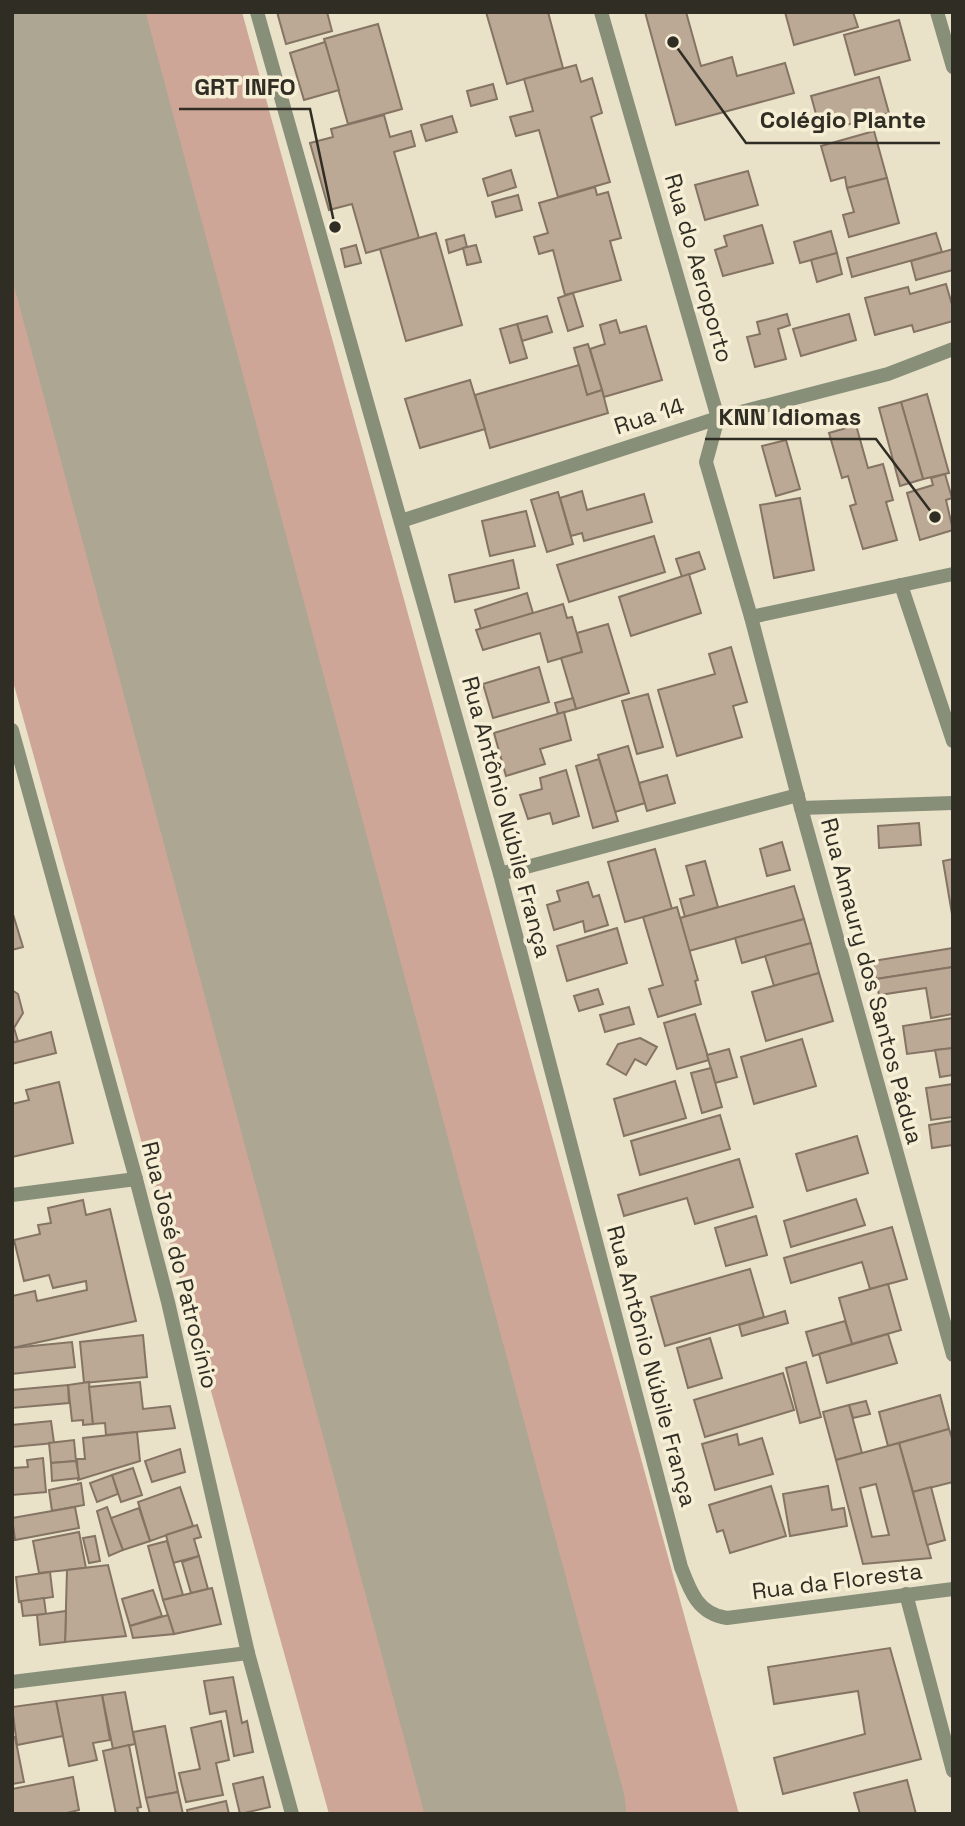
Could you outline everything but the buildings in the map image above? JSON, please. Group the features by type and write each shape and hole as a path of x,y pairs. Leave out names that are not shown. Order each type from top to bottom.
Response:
{"street":[{"name":"Rua Antônio Núbile França","path":"257,12 500,874 681,1567 691,1595 698,1604 716,1616 727,1618"},
{"name":"Rua do Aeroporto","path":"601,12 718,418"},
{"path":"937,12 953,67"},
{"name":"Rua 14","path":"401,521 718,418 888,374 953,349"},
{"path":"718,418 706,462 751,617 953,574"},
{"path":"901,586 953,741"},
{"name":"Rua Amaury dos Santos Pádua","path":"751,617 953,1355"},
{"name":"Rua José do Patrocínio","path":"12,730 168,1302 248,1653 292,1814"},
{"path":"500,874 800,802 953,803"},
{"path":"12,1195 136,1179"},
{"name":"Rua da Floresta","path":"727,1618 953,1589"},
{"path":"906,1594 953,1771"},
{"path":"12,1682 248,1653"}],"shaded area":[{"path":"92,12 242,12 739,1814 577,1814"},
{"path":"12,93 475,1814 329,1814 12,678"}],"runway":[{"path":"43,12 527,1814"}],"place":[{"name":"Colégio Plante","path":"673,42"},
{"name":"GRT INFO","path":"335,227"},
{"name":"KNN Idiomas","path":"935,517"}]}
